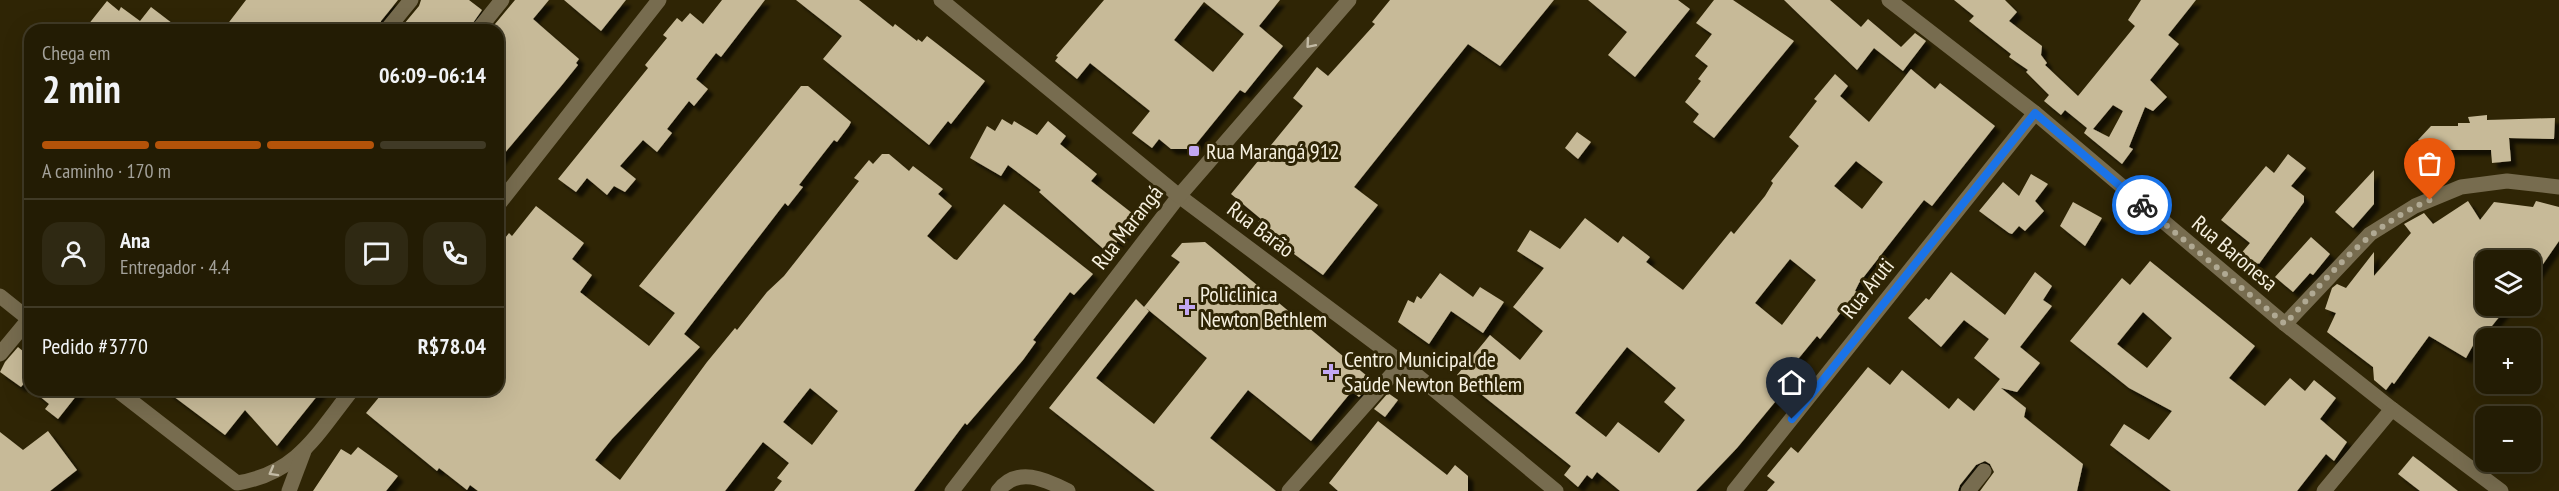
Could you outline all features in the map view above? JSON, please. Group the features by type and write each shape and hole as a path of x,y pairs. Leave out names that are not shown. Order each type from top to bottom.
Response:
{"street":[{"path":"393,24 411,0"},
{"path":"482,24 502,0"},
{"path":"504,197 659,0"},
{"name":"Rua Barão","path":"941,0 1179,196 1402,363 1556,491"},
{"name":"Rua Marangá","path":"952,491 1179,196 1348,0"},
{"name":"Rua Baronesa","path":"1889,0 2035,113 2285,324 2501,491"},
{"name":"Rua Aruti","path":"1734,491 2035,113"},
{"path":"2285,324 2370,234 2415,206 2461,187 2507,181 2559,187"},
{"path":"0,296 24,316"},
{"path":"0,354 24,326"},
{"path":"1290,491 1402,363"},
{"path":"125,396 242,487 278,470 304,451 347,396"},
{"path":"2324,491 2392,409"},
{"path":"289,491 304,451"},
{"path":"1968,491 1984,471"},
{"path":"998,491 1016,477 1032,477 1068,491"}],"building":[{"path":"246,0 398,0 380,24 228,24"},
{"path":"421,0 469,0 482,10 472,24 404,24 419,6"},
{"path":"515,0 549,0 533,19 579,59 576,63 578,65 504,154 504,24 495,24"},
{"path":"564,0 626,0 601,31"},
{"path":"722,0 765,0 721,57 716,53 696,79 708,89 694,106 689,101 667,129 672,133 657,152 643,140 620,166 636,179 625,192 614,186 607,195 587,178 576,192 558,179 648,68 645,65 667,38 663,35 677,18 682,22 690,13 703,24"},
{"path":"796,0 859,0 893,27 895,24 917,41 918,39 922,42 927,36 985,81 951,124 948,121 929,145 823,59 842,36"},
{"path":"1104,0 1280,0 1259,26 1283,46 1245,93 1240,90 1192,149 1171,149 1159,139 1152,148 1132,133 1150,111 1090,63 1077,79 1055,61 1058,57 1056,56","holes":["1204,2 1244,34 1213,72 1174,40"]},
{"path":"1390,0 1554,0 1500,66 1468,44 1354,187 1378,205 1323,275 1294,254 1295,252 1258,222 1261,219 1231,194 1303,106 1293,98 1317,67 1328,76 1375,24 1372,22"},
{"path":"1588,0 1678,0 1690,9 1635,77 1608,55 1627,32"},
{"path":"1714,0 1733,0 1794,41 1714,138 1693,122 1699,114 1685,102 1701,81 1698,79 1708,66 1695,56 1712,34 1696,23"},
{"path":"1784,0 1830,0 1861,27 1868,19 1901,47 1915,33 1926,41 1903,71 1874,48 1857,70"},
{"path":"1954,0 2005,0 2017,12 2009,21 2042,46 2041,55 2047,63 2045,65 2078,96 2135,26 2128,20 2141,0 2196,0 2168,35 2179,44 2150,80 2167,97 2153,111 2145,107 2129,147 2133,149 2122,164 2084,133 2087,128 2065,110 2061,115 2044,101 2049,95 2026,72 2028,70 2009,57 2011,54 1969,21 1974,16","holes":["2113,105 2123,111 2109,137 2093,129"]},
{"path":"107,1 119,11 121,7 140,21 151,7 173,24 89,24"},
{"path":"1911,69 1935,89 1940,83 1995,126 1932,206 1924,200 1859,283 1855,291 1857,292 1820,339 1817,336 1776,386 1784,391 1737,448 1696,491 1620,491 1597,472 1592,479 1587,475 1578,487 1564,475 1571,466 1457,375 1490,335 1520,360 1543,331 1513,307 1544,268 1517,251 1530,230 1560,249 1585,218 1618,243 1623,236 1650,257 1646,262 1683,290 1731,231 1734,234 1765,196 1773,183 1771,181 1799,146 1789,137 1817,101 1814,99 1835,74 1848,86 1840,96 1869,122","holes":["1856,161 1883,182 1862,209 1834,186","1790,259 1816,280 1782,325 1755,303","1627,347 1676,388 1664,402 1685,420 1659,453 1618,422 1606,437 1575,413"]},
{"path":"801,86 808,86 851,122 837,142 834,140 799,185 803,187 788,206 785,203 684,334 700,347 612,439 595,460 620,480 707,362 735,328 737,330 767,292 784,276 859,181 854,178 869,160 873,164 882,154 889,154 909,171 913,166 943,189 938,194 952,206 927,236 954,259 957,260 1004,204 1093,274 1074,295 1070,292 1033,340 1036,342 1023,360 967,425 965,423 914,491 774,491 782,481 777,478 789,463 763,442 725,491 478,491 470,485 467,490 439,468 437,471 366,413 380,396 504,396 504,239 509,233 512,236 536,206 584,243 572,259 592,275 580,292 649,346 675,313 639,286","holes":["810,388 838,411 812,445 783,422"]},
{"path":"2487,115 2487,120 2555,118 2554,139 2509,138 2511,161 2492,163 2491,150 2430,150 2418,140 2431,126 2458,126 2458,123 2470,123 2468,117"},
{"path":"1002,119 1012,125 1014,121 1037,135 1048,121 1066,136 1060,144 1097,174 1091,181 1137,217 1108,253 1039,192 1041,190 1008,165 1001,176 970,158 987,126 995,131"},
{"path":"1577,132 1591,142 1578,159 1565,148"},
{"path":"2288,154 2306,168 2291,186 2304,196 2304,202 2259,264 2252,269 2238,257 2250,243 2221,220 2266,166 2274,173"},
{"path":"2374,170 2374,204 2353,228 2335,212"},
{"path":"2031,174 2048,184 2035,201 2044,211 2025,231 2019,226 2012,234 2009,233 1979,211 2003,182 2019,196"},
{"path":"2468,201 2480,220 2494,202 2533,207 2536,201 2559,207 2559,241 2541,267 2541,250 2475,250 2475,316 2500,316 2490,328 2475,328 2475,342 2466,358 2429,336 2394,384 2392,382 2386,390 2374,380 2373,367 2327,332 2336,313 2325,309 2332,288 2337,284 2346,288 2374,252 2374,276 2411,233 2404,224 2424,213 2433,224"},
{"path":"2073,202 2102,218 2085,246 2060,226"},
{"path":"2311,237 2330,254 2313,275 2310,273 2293,292 2275,277"},
{"path":"1205,242 1373,381 1359,397 1352,391 1311,441 1248,390 1210,438 1276,491 1155,491 1049,408 1136,299 1144,307 1180,262 1171,256 1182,243","holes":["1146,308 1207,358 1154,424 1096,378 1149,311"]},
{"path":"2150,261 2255,346 2229,378 2265,406 2290,378 2305,391 2314,380 2336,398 2320,419 2347,442 2334,461 2326,454 2297,491 2171,491 2110,445 2124,424 2149,440 2172,411 2129,388 2070,341 2122,278 2130,285","holes":["2143,312 2172,338 2147,368 2117,344"]},
{"path":"1951,272 2005,315 2035,272 2052,286 2043,300 2052,306 2020,347 2040,363 2017,392 2001,388 2026,408 2024,417 2083,464 2077,491 1980,491 1994,472 1990,464 1985,461 1976,465 1958,491 1767,491 1775,482 1767,476 1791,447 1798,453 1868,367 1890,385 1902,370 1949,409 1958,398 1974,411 2000,379 1974,358 1989,339 1964,320 1941,347 1908,318 1926,298 1929,300"},
{"path":"1440,273 1473,297 1480,287 1504,302 1483,333 1451,311 1429,344 1398,322 1408,300 1414,303 1417,296 1421,299"},
{"path":"18,347 24,352 24,383 21,387 0,372"},
{"path":"1388,393 1398,400 1385,417 1374,409"},
{"path":"39,396 76,396 58,419 45,409 49,404"},
{"path":"173,396 317,396 277,446 245,410 225,435"},
{"path":"1378,421 1447,475 1455,465 1468,476 1468,491 1338,491 1329,483"},
{"path":"48,431 77,470 50,491 0,491 0,432 23,450"},
{"path":"358,447 398,476 386,491 313,491 341,449 351,455"},
{"path":"2413,456 2458,491 2420,491 2398,474"}],"way so far":[{"path":"2142,205 2285,324 2334,269 2370,234 2415,206 2430,200"}],"place":[{"name":"Rua Marangá 912","path":"1194,151"},
{"name":"Policlinica Newton Bethlem","path":"1187,307"},
{"name":"Centro Municipal de Saúde Newton Bethlem","path":"1331,372"}],"route":[{"path":"1792,419 2035,113 2142,205"}]}
